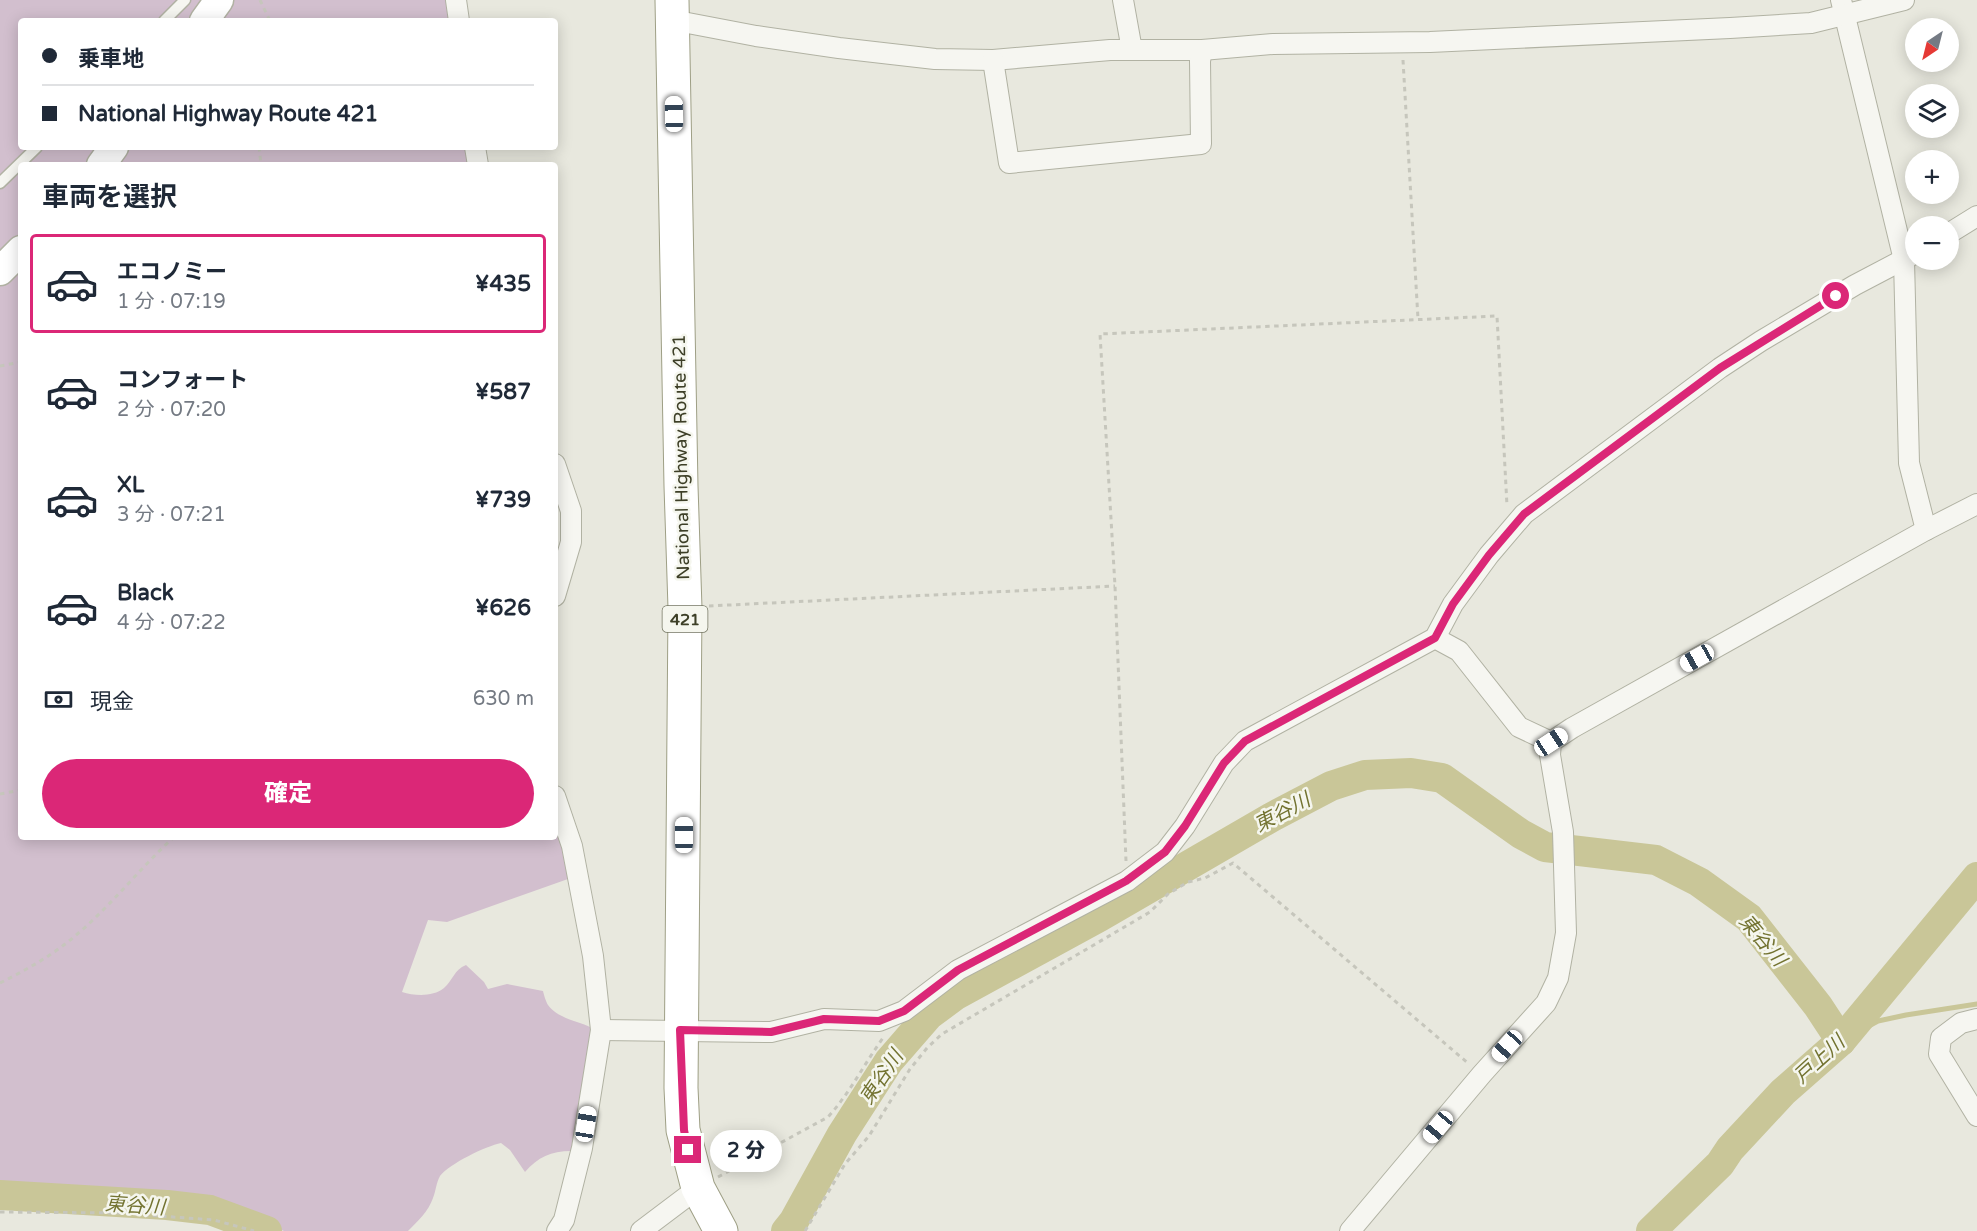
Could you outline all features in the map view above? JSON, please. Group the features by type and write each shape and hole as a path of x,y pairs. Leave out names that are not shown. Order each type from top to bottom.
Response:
{"highway":[{"name":"National Highway Route 421","path":"672,10 685,608 683,971 680,1030 684,1130 698,1188 721,1231"}],"street":[{"path":"206,18 219,0"},
{"path":"456,0 459,18"},
{"path":"1123,0 1132,50"},
{"path":"672,10 756,36 935,59 993,60 1132,50 1203,50 1273,44 1402,42 1811,23 1842,7 1904,0"},
{"path":"1842,7 1905,238"},
{"path":"993,60 1009,163 1201,144 1200,61 1203,50"},
{"path":"1959,227 1977,216"},
{"path":"0,271 18,253"},
{"path":"600,1030 771,1032 824,1019 879,1021 904,1011 958,970 1126,881 1165,852 1185,826 1224,763 1245,741 1435,638 1453,604 1524,514 1720,368 1827,302 1905,259"},
{"path":"1910,270 1909,463 1926,530"},
{"path":"558,473 570,511 572,542 558,586"},
{"path":"1551,742 1926,530 1977,504"},
{"path":"1435,638 1459,651 1519,727 1551,742"},
{"path":"1350,1231 1482,1074 1546,1003 1558,978 1566,933 1564,863 1563,832 1550,755 1551,742"},
{"path":"557,1231 564,1220 582,1148 600,1030 593,956 572,846 558,805"},
{"path":"1977,1019 1961,1023 1941,1038 1939,1054 1977,1116"},
{"path":"641,1231 698,1188"}],"lane":[{"path":"167,18 184,0"},
{"path":"22,162 34,150"},
{"path":"0,183 18,165"}],"path":[{"path":"260,0 269,18"},
{"path":"1402,42 1418,319"},
{"path":"1126,848 1115,586 1100,334 1497,316 1508,515 1514,524"},
{"path":"0,366 18,363"},
{"path":"685,608 1115,586"},
{"path":"0,794 18,791"},
{"path":"0,983 20,973 74,937 106,907 146,862 171,840"},
{"path":"805,1231 845,1164 869,1136 910,1070 927,1048 942,1035 1150,912 1168,894 1188,882 1205,878 1233,863 1482,1074"},
{"path":"698,1188 828,1117 840,1104 866,1061 904,1011"},
{"path":"0,1212 119,1213 214,1220 251,1231"}],"shaded area":[{"path":"0,0 454,0 457,18 18,18 18,150 473,150 475,162 18,162 18,840 558,840 558,822 571,872 568,879 447,922 428,920 402,992 424,995 440,991 466,965 488,989 507,984 543,991 547,1004 558,1014 596,1030 586,1095 571,1151 545,1156 525,1172 510,1150 501,1143 468,1156 440,1176 428,1208 408,1231 284,1231 210,1207 171,1201 0,1203"}],"waterway":[{"name":"東谷川","path":"786,1231 794,1221 842,1134 889,1061 929,1015 956,995 1101,916 1272,817 1331,786 1365,775 1411,773 1442,778 1521,834 1545,847 1656,860 1699,882 1749,918 1818,1006 1841,1041"},
{"name":"戸上川","path":"1651,1231 1720,1164 1730,1149 1783,1092 1841,1041 1977,877"},
{"path":"1841,1041 1878,1021 1977,1004"},
{"name":"東谷川","path":"0,1195 167,1205 210,1210 267,1231"}],"route":[{"path":"688,1150 681,1088 680,1030 771,1032 824,1019 879,1021 904,1011 958,970 1126,881 1165,852 1185,826 1224,763 1245,741 1435,638 1453,604 1489,555 1524,514 1720,368 1836,296"}]}
